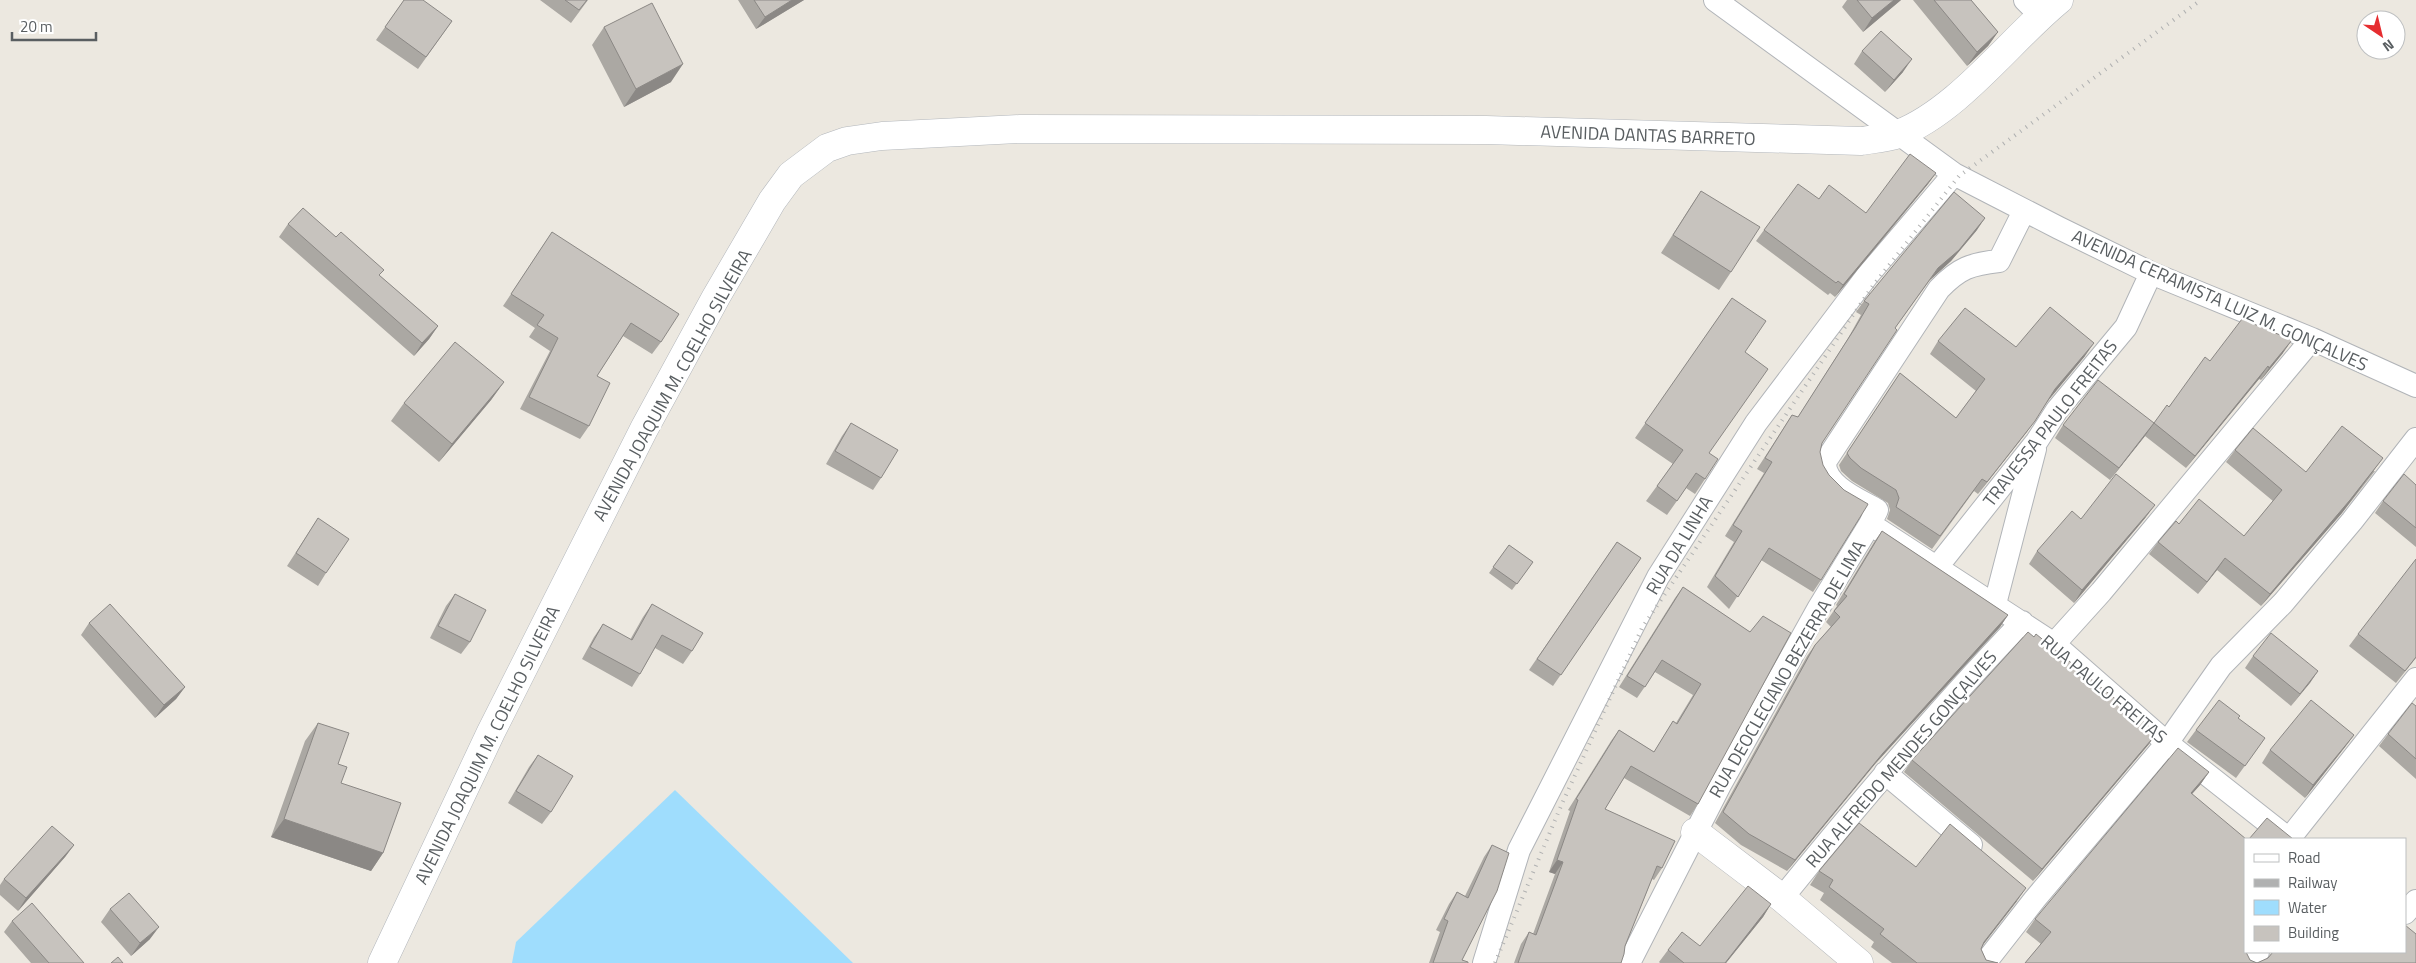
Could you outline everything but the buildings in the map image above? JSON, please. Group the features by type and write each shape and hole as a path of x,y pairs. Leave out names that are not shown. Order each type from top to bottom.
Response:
{"main road":[{"name":"AVENIDA DANTAS BARRETO","path":"1186,130 1486,130 1826,142 1861,141 1898,134 1921,123 1948,102 2041,5"},
{"name":"AVENIDA JOAQUIM M. COELHO SILVEIRA","path":"382,963 491,732 644,429 716,297 772,201 791,175 827,148 847,141 882,136 1020,129 1186,130"},
{"path":"1695,832 1782,898 1859,963"}],"street":[{"name":"AVENIDA CERAMISTA LUIZ M. GONÇALVES","path":"1715,0 1954,174 2024,211 2151,273 2312,339 2416,386"},
{"name":"RUA DA LINHA","path":"1484,963 1519,850 1658,577 1756,423 1868,276 1954,174"},
{"path":"1870,524 1877,510 1834,482 1827,475 1825,462 1939,289 1963,268 1973,264 1999,261 2024,211"},
{"name":"TRAVESSA PAULO FREITAS","path":"1937,567 2037,441 2057,410 2126,327 2151,273"},
{"path":"2054,644 2101,592 2312,339"},
{"path":"1985,963 2028,892 2167,743 2221,666 2283,603 2352,522 2416,439"},
{"path":"1995,604 2037,441"},
{"name":"RUA DEOCLECIANO BEZERRA DE LIMA","path":"1629,963 1695,832 1818,609 1870,524 1937,567"},
{"name":"RUA PAULO FREITAS","path":"1937,567 2054,644 2167,743 2288,838"},
{"name":"RUA ALFREDO MENDES GONÇALVES","path":"1782,898 1885,773 2022,622"},
{"path":"2290,838 2416,679"},
{"path":"1885,773 1990,861"},
{"path":"2407,925 2416,901"},
{"path":"2249,963 2257,953"}],"water":[{"path":"675,790 853,963 512,963 516,942"}],"railway":[{"path":"1495,963 1561,806 1642,628 1872,287 1959,176 2201,0"}]}
